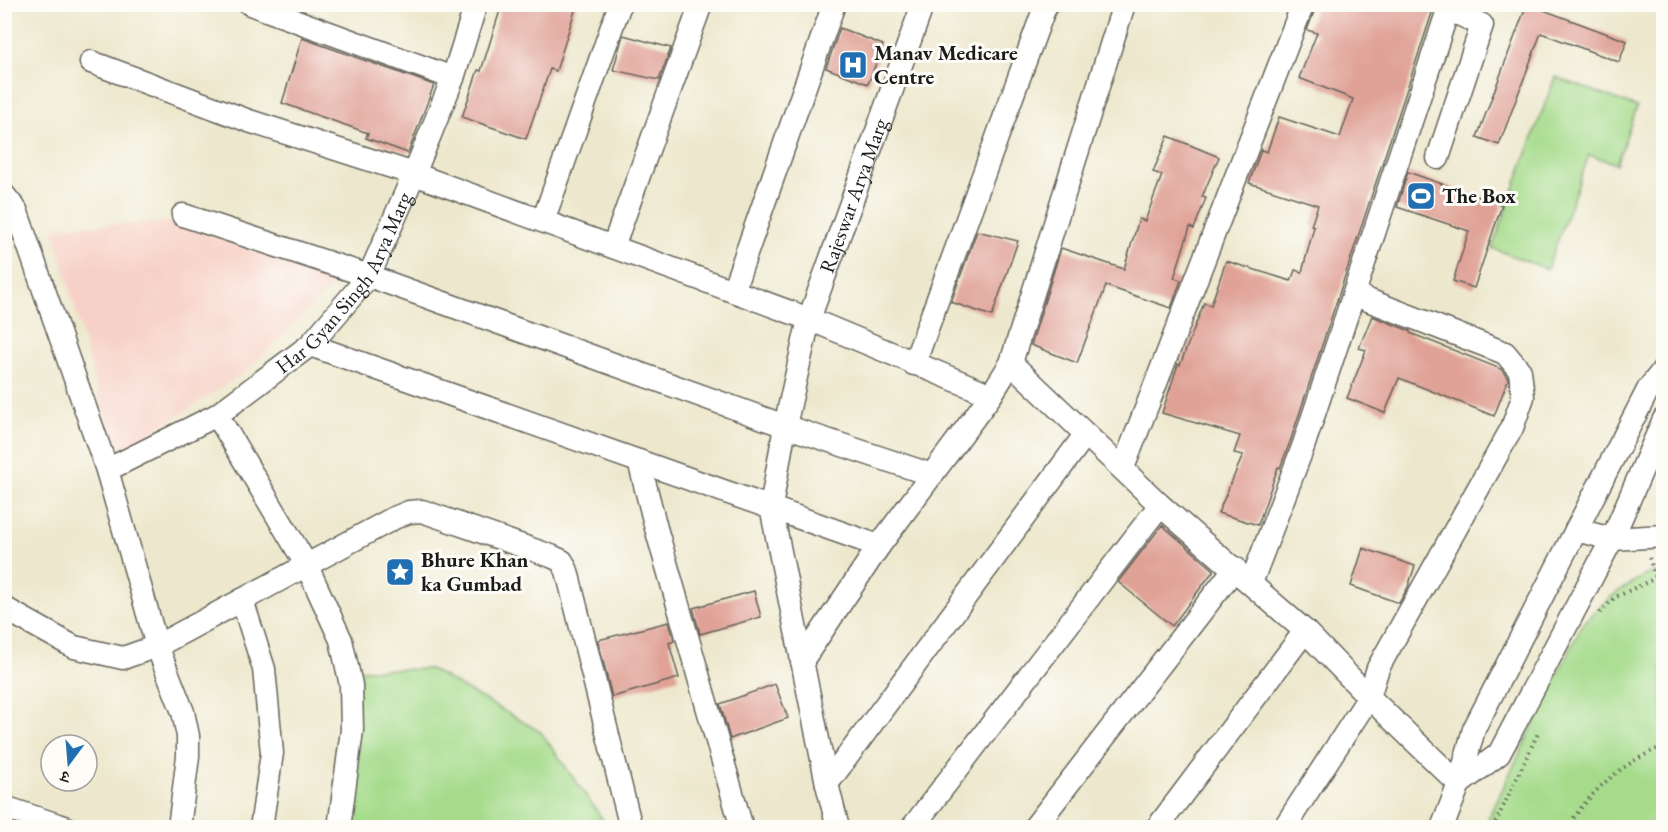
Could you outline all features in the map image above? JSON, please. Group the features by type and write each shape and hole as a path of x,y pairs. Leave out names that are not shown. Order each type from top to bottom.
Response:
{"street":[{"path":"250,4 453,78"},
{"name":"Har Gyan Singh Arya Marg","path":"107,470 217,415 310,345 369,276 453,78 476,4"},
{"path":"543,221 620,4"},
{"path":"613,247 701,4"},
{"path":"733,291 834,4"},
{"name":"Rajeswar Arya Marg","path":"771,507 785,426 809,319 923,4"},
{"path":"914,364 1046,4"},
{"path":"802,661 879,546 991,395 1011,363 1124,4"},
{"path":"1123,468 1303,4"},
{"path":"1034,828 1243,575 1303,447 1449,7 1482,25 1438,158"},
{"path":"91,62 249,121 414,174 809,319 991,395"},
{"path":"4,195 16,210 107,470 157,646 183,712 188,736 186,783 179,828"},
{"path":"183,215 369,276 785,426 932,475"},
{"path":"1284,828 1369,697 1378,668 1512,428 1523,397 1520,371 1505,353 1355,295"},
{"path":"310,345 879,546"},
{"path":"1011,363 1160,505 1305,631 1459,784"},
{"path":"1442,828 1459,784 1474,729 1649,388 1664,369"},
{"path":"217,415 306,564 341,640 351,685 352,730 339,828"},
{"path":"1459,784 1498,754 1612,539 1664,419"},
{"path":"827,784 1085,435"},
{"path":"639,461 742,828"},
{"path":"912,828 1160,505"},
{"path":"771,507 838,828"},
{"path":"4,608 74,647 123,658 157,646 306,564 409,512 422,511 551,556 562,561 570,583 631,828"},
{"path":"1576,530 1612,539 1653,537"},
{"path":"242,600 264,669 272,753 261,828"},
{"path":"1156,828 1305,631"},
{"path":"4,807 67,828"}],"path":[{"path":"1653,537 1655,577 1664,600"},
{"path":"1599,614 1614,598 1664,574"},
{"path":"1493,828 1542,724"},
{"path":"1567,828 1591,795 1615,773 1638,758 1664,746"}],"shaded area":[{"path":"171,222 339,280 246,371 115,457 53,227"}],"green space":[{"path":"1555,77 1637,107 1616,164 1589,155 1547,269 1492,248"},
{"path":"1663,568 1663,827 1484,827 1582,625 1600,606 1619,591"},
{"path":"430,669 541,732 608,827 347,827 344,670"}],"building":[{"path":"502,4 577,4 556,71 550,69 526,139 462,117 478,70 481,71"},
{"path":"1317,4 1435,4 1290,442 1280,468 1278,467 1258,525 1218,513 1243,455 1234,453 1240,436 1162,413 1178,364 1180,365 1204,303 1211,305 1226,261 1291,281 1295,270 1302,272 1314,227 1311,226 1318,205 1249,183 1261,150 1267,152 1279,117 1340,137 1353,99 1299,78 1317,33 1307,30"},
{"path":"1527,4 1627,41 1619,62 1541,33 1499,145 1477,137"},
{"path":"840,28 883,45 868,84 826,68"},
{"path":"623,35 671,48 659,80 613,70"},
{"path":"302,38 434,85 408,153 366,138 368,133 282,103"},
{"path":"1168,136 1219,157 1202,197 1206,198 1194,229 1190,227 1174,278 1181,280 1171,308 1106,286 1077,363 1031,345 1061,248 1124,269 1139,219 1145,221 1162,175 1153,172"},
{"path":"1408,172 1502,205 1474,288 1453,281 1469,231 1397,207"},
{"path":"977,231 1018,241 992,316 951,302"},
{"path":"1372,316 1501,369 1508,380 1494,416 1399,378 1385,413 1347,398 1366,350 1359,348"},
{"path":"1162,525 1214,570 1172,626 1118,582"},
{"path":"1363,548 1415,566 1408,587 1399,603 1351,586"},
{"path":"754,591 761,617 700,634 693,608"},
{"path":"669,622 674,641 669,643 679,678 612,697 598,640"},
{"path":"775,684 788,718 730,739 720,704"}],"place":[{"name":"Manav Medicare Centre","path":"853,65"},
{"name":"The Box","path":"1421,196"},
{"name":"Bhure Khan ka Gumbad","path":"400,572"}]}
